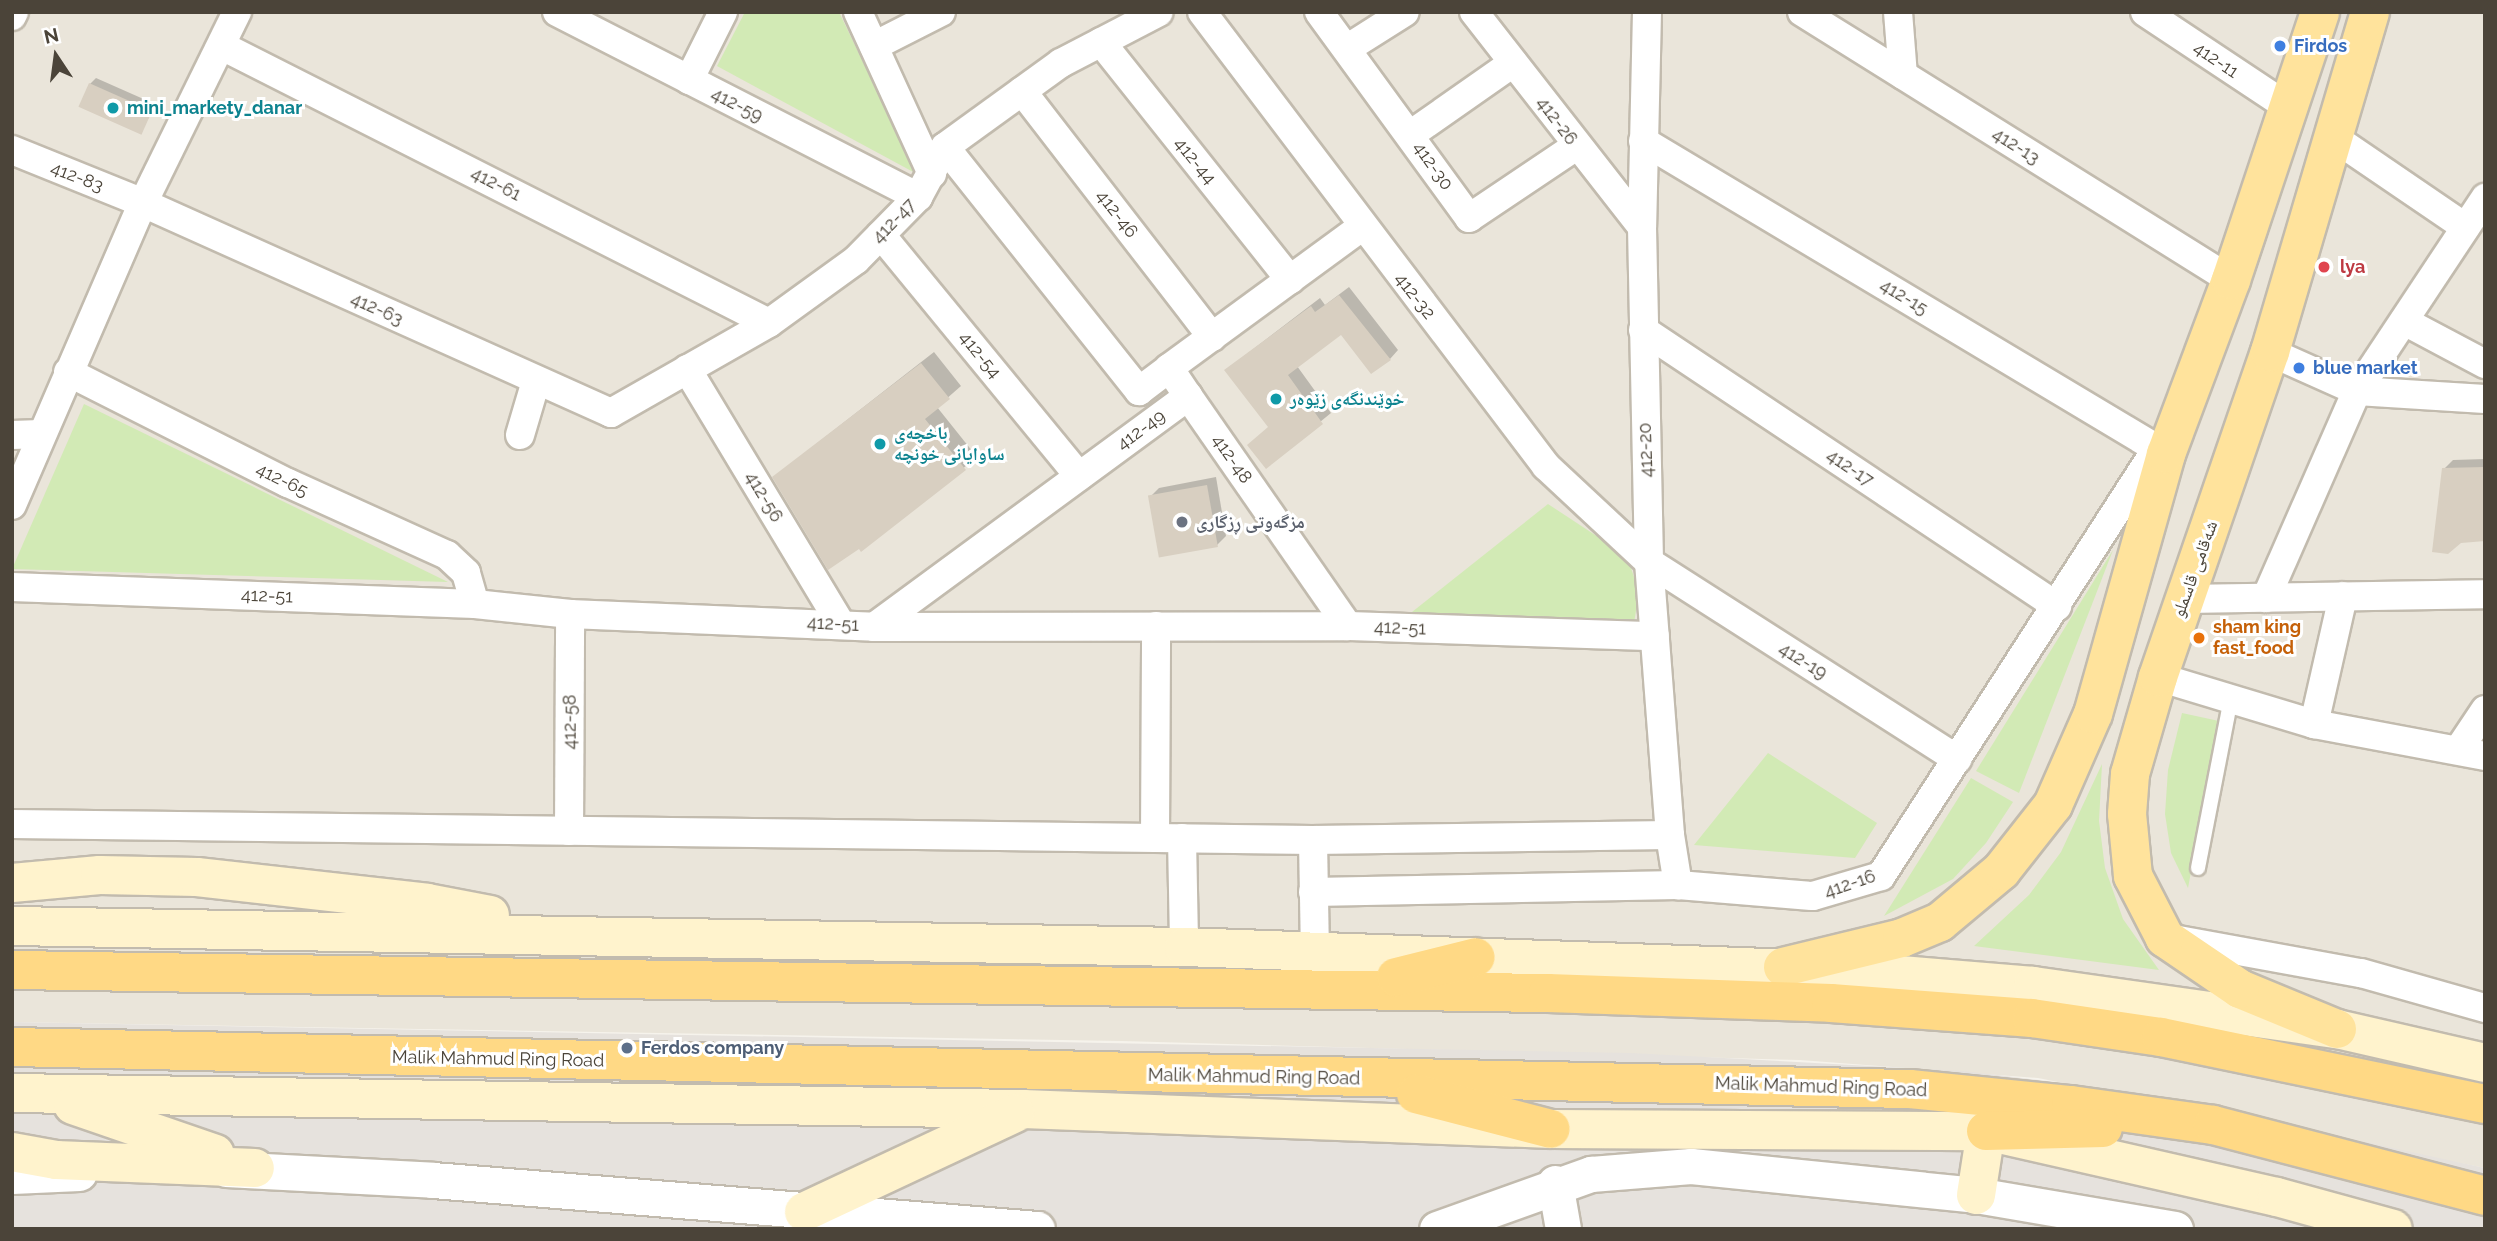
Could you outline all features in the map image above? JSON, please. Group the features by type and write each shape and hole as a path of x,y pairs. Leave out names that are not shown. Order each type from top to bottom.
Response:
{"highway":[{"path":"1343,990 1476,957"},
{"path":"12,970 1706,998 2032,1018 2235,1050 2485,1104"},
{"name":"Malik Mahmud Ring Road","path":"12,1047 1360,1079 1910,1089 2071,1105 2213,1125 2485,1196"},
{"path":"1360,1079 1551,1129"},
{"path":"1986,1131 2213,1125"}],"main road":[{"path":"1783,967 1902,938 1940,922 1972,898 2033,835 2053,805 2093,714 2111,658 2161,451 2231,280 2320,12"},
{"name":"شەقامی قاسملو","path":"2337,1029 2240,989 2165,938 2133,876 2126,844 2130,774 2158,677 2270,352 2370,12"},
{"path":"2111,658 2158,677"},
{"path":"12,883 123,874 254,881 427,903 586,934"},
{"path":"12,926 586,934 1184,947 1783,967 2033,986 2337,1029 2485,1063"},
{"path":"28,1094 435,1097 1023,1109 1551,1129 1986,1131 2277,1197 2393,1229"},
{"path":"28,1094 255,1168"},
{"path":"804,1212 1023,1109"},
{"path":"1976,1195 1986,1131"},
{"path":"12,1152 56,1160 255,1168"}],"street":[{"path":"12,505 143,202 237,12"},
{"name":"412-59","path":"557,12 689,80 925,186"},
{"path":"689,80 723,12"},
{"path":"858,12 874,46 925,186"},
{"path":"874,46 941,12"},
{"name":"412-47","path":"611,413 769,323 856,260 925,186 945,147 1022,91 1101,42 1158,12"},
{"name":"412-32","path":"1202,12 1362,227 1546,466 1649,562"},
{"name":"412-30","path":"1319,12 1348,48 1469,218 1576,146"},
{"path":"1348,48 1405,12"},
{"name":"412-26","path":"1474,12 1642,228"},
{"name":"412-20","path":"1647,12 1642,228 1649,562 1670,835 1678,886"},
{"name":"412-13","path":"1802,12 2231,280"},
{"path":"1898,12 1903,75"},
{"name":"412-11","path":"2145,12 2288,107"},
{"name":"412-44","path":"1101,42 1290,280"},
{"name":"412-61","path":"222,46 769,323"},
{"path":"1410,135 1513,63"},
{"name":"412-46","path":"1022,91 1212,337"},
{"path":"2333,137 2465,227"},
{"name":"412-15","path":"1643,141 2161,451"},
{"path":"945,147 1158,418"},
{"name":"412-83","path":"12,150 143,202"},
{"path":"2266,598 2357,391 2485,198"},
{"name":"412-63","path":"143,202 611,413"},
{"path":"1139,391 1362,227"},
{"name":"412-54","path":"881,234 1079,476"},
{"path":"2404,321 2485,364"},
{"name":"412-17","path":"1643,330 2057,606"},
{"path":"2270,352 2357,391 2485,399"},
{"path":"1169,368 1188,396"},
{"name":"412-56","path":"687,369 841,624"},
{"name":"412-65","path":"68,372 288,484 447,555 467,573 475,604"},
{"path":"520,435 536,381"},
{"name":"412-49","path":"874,627 1188,396"},
{"name":"412-48","path":"1188,396 1348,626"},
{"path":"12,435 41,434"},
{"name":"412-16","path":"1313,892 1678,886 1813,896 1881,876 2161,451"},
{"name":"412-19","path":"1649,562 1957,759"},
{"name":"412-51","path":"12,587 475,604 570,614 874,627 1348,626 1654,635"},
{"path":"2183,599 2485,594"},
{"path":"2314,724 2343,596"},
{"name":"412-58","path":"569,831 570,614"},
{"path":"1156,626 1169,838 1184,947"},
{"path":"2158,677 2314,724 2472,753 2485,710"},
{"path":"12,824 1312,840 1670,835"},
{"path":"1312,840 1315,951"},
{"path":"2165,938 2361,973 2485,1008"},
{"path":"1437,1229 1555,1183 1640,1167 1691,1166 1976,1195 2040,1216 2175,1229"},
{"path":"12,1175 255,1168 1037,1229"},
{"path":"1555,1183 1563,1229"}],"lane":[{"path":"2198,868 2231,698"}],"shaded area":[{"path":"12,12 2485,12 2485,1168 2038,1078 1800,1060 1122,1041 12,1022"},
{"path":"12,1022 1631,1053 1963,1071 2130,1091 2485,1168 2485,1229 12,1229"}],"green space":[{"path":"745,12 839,12 917,174 717,66"},
{"path":"84,404 448,582 12,569"},
{"path":"1548,504 1627,556 1639,592 1634,623 1621,629 1412,612"},
{"path":"2113,550 2019,793 1976,771"},
{"path":"2182,713 2219,721 2188,888 2171,853 2165,814 2168,770"},
{"path":"1768,753 1877,823 1855,858 1694,845"},
{"path":"2102,764 2099,821 2105,868 2123,919 2159,970 1974,946 2029,895 2061,852"},
{"path":"1971,778 2013,802 1986,843 1953,879 1884,916"}],"building":[{"name":"mini_markety_danar","path":"89,83 152,111 141,135 78,107"},
{"name":"خوێندنگەی زێوەر","path":"1339,295 1391,360 1371,374 1341,335 1288,375 1323,424 1266,469 1247,445 1268,427 1224,370 1311,306 1315,312"},
{"name":"باخچەی ساوایانی خونچە","path":"921,363 950,399 925,419 966,470 861,552 859,549 828,570 772,477"},
{"path":"2485,467 2485,541 2461,543 2448,554 2432,552 2442,468"},
{"name":"مزگەوتی ڕزگاری","path":"1207,485 1218,547 1159,557 1148,495"}],"place":[{"name":"Firdos","path":"2280,46"},
{"name":"mini_markety_danar","path":"113,108"},
{"name":"lya","path":"2324,267"},
{"name":"blue market","path":"2299,368"},
{"name":"خوێندنگەی زێوەر","path":"1276,399"},
{"name":"باخچەی ساوایانی خونچە","path":"880,444"},
{"name":"مزگەوتی ڕزگاری","path":"1182,522"},
{"name":"sham king fast_food","path":"2199,638"},
{"name":"Ferdos company","path":"627,1048"}]}
